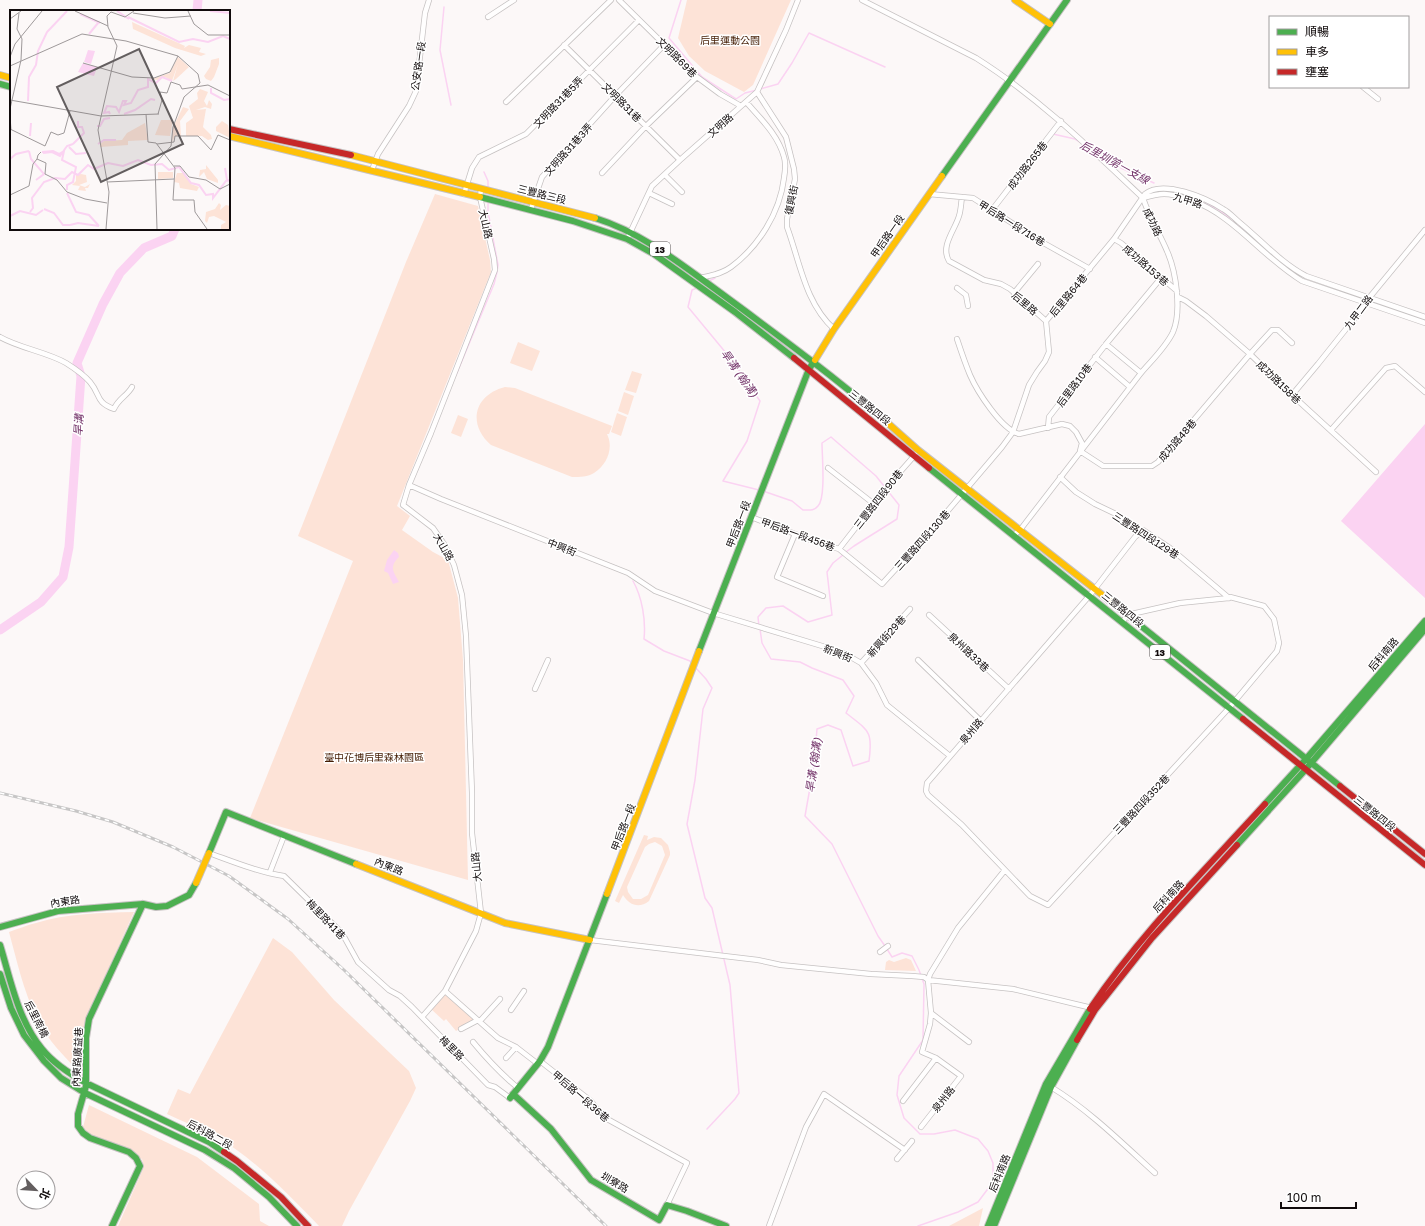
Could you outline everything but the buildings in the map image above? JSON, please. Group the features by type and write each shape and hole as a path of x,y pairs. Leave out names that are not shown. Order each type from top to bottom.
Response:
{"main road":[{"path":"1015,0 1050,24"},
{"name":"甲后路一段","path":"512,1096 539,1062 552,1037 643,802 713,614 809,369 834,329 1067,0"},
{"path":"0,75 10,78"},
{"path":"0,84 10,87"},
{"name":"三豐路三段","path":"230,129 374,162 600,220 630,233 658,248 700,277 813,362"},
{"name":"三豐路三段","path":"230,136 531,209 573,220 627,239 654,254 696,283 809,369"},
{"name":"三豐路四段","path":"813,362 846,387 1014,535 1425,865"},
{"name":"三豐路四段","path":"809,369 914,456 1020,530 1095,589 1425,854"},
{"name":"后科南路","path":"988,1226 1048,1085 1113,976 1304,767 1393,662 1425,621"},
{"name":"后科南路","path":"1393,662 1425,629"},
{"name":"內東路","path":"0,927 58,911 143,904 156,907 173,904 189,895 196,883 226,812 511,924 590,940"},
{"name":"內東路廣益巷","path":"112,1226 140,1166 139,1160 131,1152 89,1136 79,1128 78,1119 85,1093 86,1038 89,1019 143,904"},
{"name":"后里南橋","path":"0,945 19,1009 33,1037 50,1058 86,1083"},
{"name":"后里南橋","path":"0,974 11,1008 24,1035 61,1078 85,1093"},
{"name":"后科路二段","path":"86,1083 209,1142 237,1161 281,1198 308,1226"},
{"name":"后科南路","path":"994,1226 1048,1085"},
{"name":"后科路二段","path":"85,1093 205,1150 234,1168 269,1197 297,1226"},
{"name":"圳寮路","path":"512,1096 551,1129 591,1180 660,1220 667,1205"},
{"path":"667,1205 726,1226"}],"street":[{"name":"公安路一段","path":"372,170 374,162 409,106 416,91 429,0"},
{"path":"488,16 514,0"},
{"path":"506,102 612,0"},
{"name":"文明路69巷","path":"619,0 665,44 696,77 720,94 741,106"},
{"name":"文明路","path":"627,239 652,186 757,92 786,30 798,0"},
{"name":"成功路","path":"862,0 971,55 994,69 1061,121 1143,198 1147,213 1168,252 1172,266 1178,297 1176,321 1173,331 1160,352 1141,373 1020,530 1014,535"},
{"name":"文明路31巷5弄","path":"464,194 472,168 479,157 526,134 639,20"},
{"name":"文明路31巷3弄","path":"531,209 542,177 616,95 665,44"},
{"name":"文明路31巷","path":"564,45 680,160"},
{"path":"602,173 646,126 696,77"},
{"path":"1364,88 1378,99"},
{"name":"復興街","path":"757,92 786,137 795,179 787,218 788,227 806,288 825,320 834,329"},
{"name":"復興街","path":"700,277 714,276 730,268 748,252 762,235 774,214 783,188 785,159 779,143 768,126 747,102"},
{"name":"成功路265巷","path":"992,210 1061,121"},
{"path":"665,174 682,192"},
{"name":"九甲路","path":"1143,198 1148,192 1163,188 1179,190 1210,202 1224,209 1297,272 1316,281 1425,317"},
{"name":"大山路","path":"481,190 480,197 494,259 495,270 431,434 409,485 403,505 433,528 444,544 454,566 462,596 466,636 472,793 472,833 481,913"},
{"path":"649,193 672,204"},
{"name":"甲后路一段716巷","path":"929,194 973,198 1040,241 1090,269"},
{"name":"九甲路","path":"1143,198 1164,194 1178,195 1208,207 1222,215 1279,265 1302,281 1366,304 1425,322"},
{"name":"后里路","path":"962,196 960,216 946,248 946,256 949,261 984,280 1001,284 1014,293 1046,321 1049,352 1045,361 1036,372 1029,385 1013,432 964,491"},
{"name":"后里路64巷","path":"1046,321 1114,240 1143,198"},
{"name":"九甲二路","path":"1292,394 1366,304 1368,298 1425,230"},
{"name":"成功路153巷","path":"1114,240 1121,243 1177,291"},
{"path":"1014,293 1038,264"},
{"path":"696,283 700,277"},
{"name":"后里路10巷","path":"1048,428 1050,417 1095,357 1161,278"},
{"path":"957,288 966,295 968,306"},
{"name":"成功路158巷","path":"1178,297 1206,316 1250,354 1376,472"},
{"name":"成功路48巷","path":"1080,451 1103,466 1152,466 1158,462 1272,330 1278,330 1292,343"},
{"path":"0,337 65,363 88,380 94,388 100,402 105,406 114,409 116,403 125,394 129,393 132,387"},
{"path":"957,339 970,375 981,395 995,414 1013,432 1019,434 1062,424 1070,426 1082,442 1080,451"},
{"path":"1106,344 1141,373"},
{"path":"1095,357 1130,387"},
{"path":"1331,430 1386,368 1395,366 1425,392"},
{"name":"三豐路四段90巷","path":"839,549 918,450"},
{"path":"828,468 874,504"},
{"name":"三豐路四段129巷","path":"1060,477 1076,492 1116,514 1140,533 1143,530 1170,548 1229,598"},
{"name":"中興街","path":"409,485 628,573 655,590 713,614"},
{"name":"三豐路四段130巷","path":"880,584 883,584 964,491"},
{"name":"甲后路一段456巷","path":"751,517 839,549 880,584"},
{"name":"泉州路","path":"1048,905 1030,896 962,825 928,795 926,791 927,783 1090,595 1135,537 1140,533"},
{"path":"795,534 777,577 823,596"},
{"path":"1123,622 1127,615 1180,602 1229,598"},
{"name":"三豐路四段352巷","path":"1048,905 1229,708 1277,651 1280,643 1274,620 1264,606 1229,598"},
{"name":"新興街29巷","path":"861,663 910,608"},
{"name":"新興街","path":"713,614 842,652 861,663 876,683 887,705 950,756"},
{"name":"泉州路33巷","path":"929,615 1008,689"},
{"path":"535,689 548,660"},
{"path":"918,660 981,720"},
{"path":"270,872 284,836"},
{"name":"梅里路41巷","path":"209,853 260,872 270,872 284,876 342,933 358,962 389,990 400,996 422,1017"},
{"path":"924,978 958,928 1005,870"},
{"path":"422,1017 445,991 476,931 481,913"},
{"path":"590,940 758,960 788,966 924,978 1013,989 1093,1009"},
{"path":"880,952 888,946"},
{"name":"泉州路","path":"921,1127 961,1076 936,1058 922,1052 930,1024 931,1013 924,978"},
{"path":"445,991 498,1038 516,1047 533,1062 539,1062"},
{"path":"511,1010 524,991"},
{"path":"461,1029 479,1020 500,999"},
{"path":"931,1013 969,1042"},
{"name":"梅里路","path":"422,1017 488,1085 512,1096"},
{"path":"473,1042 490,1063 518,1088"},
{"path":"506,1058 516,1047"},
{"path":"903,1101 936,1058"},
{"name":"甲后路一段36巷","path":"539,1062 591,1101 609,1120 687,1163 667,1205"},
{"path":"1048,1085 1065,1095 1099,1122 1155,1173"},
{"path":"769,1226 806,1127 824,1094 905,1150"},
{"path":"897,1159 912,1141"}],"green space":[{"name":"后里運動公園","path":"687,0 791,0 753,85 744,92 705,71 689,56 678,38"},
{"name":"臺中花博后里森林園區","path":"435,194 478,206 490,260 491,272 397,506 410,516 402,530 433,552 448,560 458,598 463,660 468,880 250,818 353,561 298,536 406,262"},
{"path":"518,342 540,351 532,371 510,363"},
{"path":"632,371 642,374 636,393 625,390"},
{"path":"505,387 515,388 612,426 609,434 607,434 610,445 608,456 599,470 589,475 572,477 491,445 483,437 479,428 477,411 486,396"},
{"path":"624,392 634,396 628,415 618,411"},
{"path":"617,413 627,417 621,436 611,432"},
{"path":"458,415 468,419 461,437 451,433"},
{"path":"644,835 648,836 647,840 654,837 661,838 668,845 670,855 649,901 642,905 634,905 623,895 619,903 615,901","holes":["655,842 662,846 665,855 648,895 641,899 633,899 628,892 627,887 645,847"]},
{"path":"134,912 86,1019 83,1076 52,1041 37,1018 31,1006 23,982 9,932 60,917 84,914"},
{"path":"273,938 292,952 334,1000 409,1071 416,1088 342,1226 319,1226 268,1176 241,1153 212,1134 167,1114 178,1089 190,1094"},
{"path":"906,958 911,960 916,971 885,970 886,962 889,960 894,962"},
{"path":"446,994 474,1019 456,1031 446,1019 444,1021 431,1009"},
{"path":"89,1105 197,1157 259,1204 260,1221 269,1226 118,1226 144,1167 142,1159 88,1133 83,1127"},
{"path":"983,1208 979,1226 949,1226"}],"shaded area":[{"path":"1425,424 1425,598 1341,521"},
{"path":"394,550 398,553 399,557 393,566 393,569 399,582 393,584 388,573 384,571 387,560"}],"waterway":[{"name":"旱溝","path":"197,10 198,0"},
{"path":"681,0 669,38 702,77 736,99 745,93 757,90"},
{"path":"444,7 440,50 451,105"},
{"path":"760,89 778,84 809,33 885,67"},
{"name":"后里圳第一支線","path":"1053,134 1075,139 1080,142"},
{"name":"后里圳第一支線","path":"1094,149 1102,153 1121,168 1154,183"},
{"path":"484,172 488,181 488,188"},
{"name":"后里圳第一支線","path":"1178,193 1190,197"},
{"name":"后里圳第一支線","path":"1193,199 1216,208 1230,218"},
{"path":"456,375 494,284 497,272 498,265 488,212 488,201"},
{"name":"后里圳第一支線","path":"1233,221 1255,240"},
{"name":"旱溝","path":"0,630 41,602 63,577 69,547 81,376 77,363 103,304 120,273 144,248 172,236 175,230"},
{"name":"后里圳第一支線","path":"1269,252 1292,272"},
{"name":"旱溝 (翰溝)","path":"709,281 715,278"},
{"name":"旱溝 (翰溝)","path":"697,288 692,290 688,307 731,359 760,401 747,441 723,481 759,490"},
{"name":"后里圳第一支線","path":"1375,303 1425,320"},
{"name":"旱溝 (翰溝)","path":"763,491 792,501 803,510 815,509 820,502 823,486 822,443 831,437 876,476 899,505 897,519 846,552"},
{"name":"旱溝 (翰溝)","path":"759,626 758,617 766,608 783,606 808,622 832,615 827,572 833,563 843,555"},
{"path":"633,581 639,594 643,609 644,639 664,651 690,661 692,664"},
{"name":"旱溝 (翰溝)","path":"760,629 762,643 771,659 800,662 843,680 854,696 846,713 868,732 870,737 869,761 853,766 841,730 828,725 817,729 814,765 805,816 832,844 878,936 885,946"},
{"path":"695,667 712,688 703,709 695,780 687,824 705,898 712,908 730,985 739,1093 707,1129"},
{"name":"旱溝 (翰溝)","path":"887,949 892,957 902,953 912,956 924,984 923,1040 899,1076 897,1095 904,1118 920,1134 934,1134 955,1130 978,1139 988,1151 993,1163 993,1182 978,1202 958,1212 918,1226"}],"railway":[{"path":"0,793 76,811 113,822 173,847 229,876 288,919 344,970 606,1226"}],"traffic: fast":[{"path":"942,176 1067,0"},
{"path":"0,84 10,87"},
{"path":"480,197 573,221 627,239 654,254 735,312 794,358"},
{"path":"595,218 613,224 629,232 677,261 803,354 882,418"},
{"path":"699,651 809,369 815,360"},
{"path":"929,468 1243,719"},
{"path":"1110,601 1340,786"},
{"path":"1265,804 1306,759 1425,621"},
{"path":"1237,845 1306,769 1425,629"},
{"path":"209,853 226,812 356,864"},
{"path":"0,927 58,911 143,904 156,907 167,906 189,895 196,883"},
{"path":"510,1098 540,1061 548,1047 607,894"},
{"path":"112,1226 140,1166 136,1158 129,1152 90,1138 83,1133 78,1126 78,1114 86,1086 86,1038 89,1019 143,904"},
{"path":"0,945 16,1000 27,1026 42,1049 57,1064 86,1083 209,1142 224,1152"},
{"path":"0,974 11,1008 24,1035 44,1061 61,1078 85,1093 205,1150 234,1168 269,1197 297,1226"},
{"path":"988,1226 1046,1084 1090,1009"},
{"path":"994,1226 1051,1087 1077,1040"},
{"path":"513,1094 551,1129 591,1180 659,1220 667,1205 726,1226"}],"traffic: slow":[{"path":"1015,0 1050,24"},
{"path":"0,75 10,78"},
{"path":"230,136 480,197"},
{"path":"351,155 595,218"},
{"path":"815,360 834,329 942,176"},
{"path":"882,418 918,450 1110,601"},
{"path":"607,894 699,651"},
{"path":"196,883 209,853"},
{"path":"356,864 505,923 590,940"}],"traffic: jam":[{"path":"230,129 351,155"},
{"path":"794,358 929,468"},
{"path":"1243,719 1425,865"},
{"path":"1340,786 1425,854"},
{"path":"1090,1009 1109,981 1174,903 1265,804"},
{"path":"1077,1040 1095,1010 1152,938 1237,845"},
{"path":"224,1152 281,1197 308,1226"}]}
